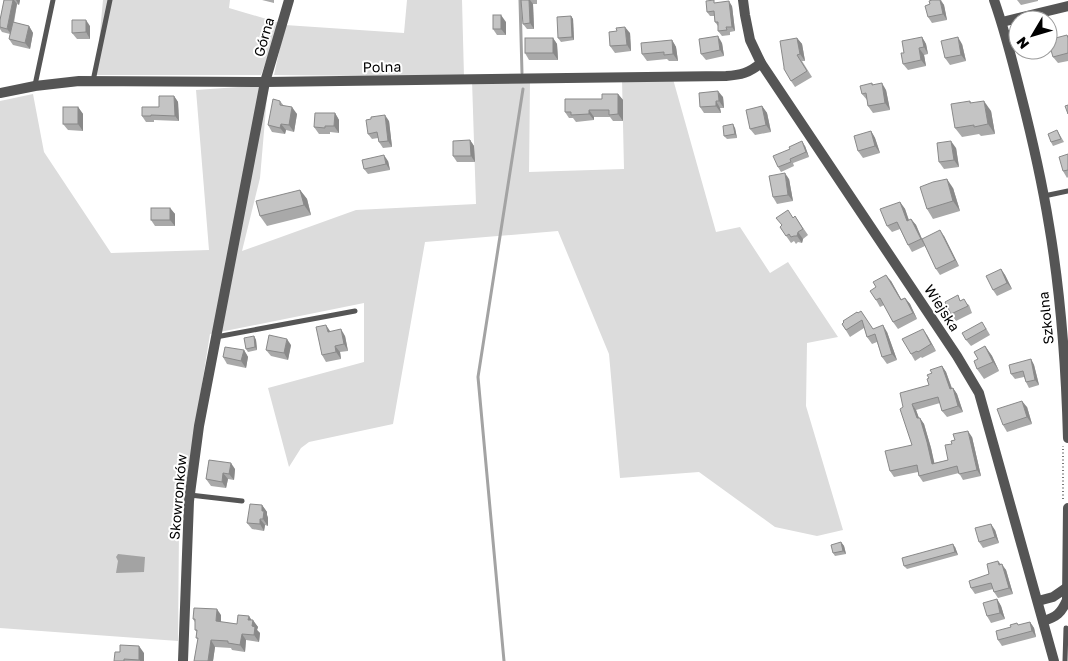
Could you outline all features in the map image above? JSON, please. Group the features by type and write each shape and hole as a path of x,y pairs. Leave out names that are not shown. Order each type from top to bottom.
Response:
{"street":[{"name":"Górna","path":"265,82 289,0"},
{"name":"Wiejska","path":"743,0 750,40 761,63 957,356 979,393 1054,661"},
{"name":"Szkolna","path":"994,0 1002,22 1024,106 1037,161 1049,226 1065,366 1066,440"},
{"path":"1002,22 1068,6"},
{"name":"Polna","path":"0,93 35,86 94,80 265,82 726,76 742,75 761,63"},
{"name":"Skowronków","path":"182,661 190,495 199,426 265,82"},
{"path":"1043,620 1051,619 1058,614 1067,600 1065,504"},
{"path":"1038,601 1053,597 1066,588"}],"lane":[{"path":"35,86 52,0"},
{"path":"94,80 110,0"},
{"path":"1044,196 1068,191"},
{"path":"216,337 355,310"},
{"path":"190,495 242,501"},
{"path":"1065,661 1066,628"}],"path":[{"path":"1065,504 1066,440"}],"shaded area":[{"path":"103,0 230,0 229,8 280,23 261,75 96,75"},
{"path":"407,0 462,0 464,77 274,75 285,25 404,33"},
{"path":"622,79 673,79 716,232 740,227 770,273 788,262 838,337 807,343 806,406 843,530 817,536 775,527 699,472 620,478 609,354 558,231 425,242 393,424 309,442 301,448 289,467 268,388 364,362 364,303 210,334 179,529 178,641 0,628 0,101 33,94 44,152 111,253 209,250 196,90 268,85 260,178 242,251 356,210 476,204 472,80 530,81 529,172 624,169"},
{"path":"118,554 145,557 144,572 116,573 118,561 116,557"}],"building":[{"path":"4,0 13,0 7,29 0,27"},
{"path":"521,0 529,0 530,23 523,24"},
{"path":"714,0 714,3 729,1 732,27 726,27 727,30 718,31 718,22 715,22 714,11 707,12 706,1"},
{"path":"940,0 943,14 928,17 925,6 930,4 929,1"},
{"path":"493,15 501,15 501,29 493,29"},
{"path":"571,16 572,37 558,38 557,17"},
{"path":"72,20 86,20 86,32 72,33"},
{"path":"13,22 29,26 25,43 9,39"},
{"path":"625,27 627,45 610,46 609,32 617,31 616,28"},
{"path":"1067,35 1068,53 1058,56 1058,37"},
{"path":"718,36 720,50 701,54 699,39"},
{"path":"922,37 924,47 919,48 921,60 903,64 901,53 904,53 902,41"},
{"path":"958,37 961,55 945,58 941,41"},
{"path":"525,38 553,38 553,53 525,53"},
{"path":"797,38 800,54 797,55 807,71 791,81 784,69 780,41"},
{"path":"672,40 673,54 664,55 664,52 642,54 641,43"},
{"path":"872,83 872,85 882,83 885,103 868,106 866,93 862,94 860,86"},
{"path":"718,91 719,101 716,101 716,106 700,107 699,93"},
{"path":"602,94 618,94 618,114 609,115 609,110 589,110 589,114 571,115 571,112 565,112 565,99 602,99"},
{"path":"159,96 174,96 175,116 142,116 142,107 159,107"},
{"path":"273,99 280,101 280,105 292,107 289,125 281,124 280,128 268,125"},
{"path":"970,101 970,103 984,101 988,124 955,128 951,104"},
{"path":"762,106 766,125 750,129 746,110"},
{"path":"63,107 78,107 78,124 63,124"},
{"path":"315,113 335,113 334,126 325,126 325,128 314,127"},
{"path":"385,115 388,141 379,142 377,132 368,134 366,120 371,119 371,117"},
{"path":"733,124 735,134 724,136 723,126"},
{"path":"1057,130 1061,139 1051,142 1048,134"},
{"path":"871,131 875,146 858,151 854,136"},
{"path":"470,140 471,156 453,156 453,141"},
{"path":"802,141 806,152 790,159 791,162 778,167 773,156 790,149 789,147"},
{"path":"951,141 954,160 939,162 937,143"},
{"path":"1068,154 1068,170 1063,171 1059,157"},
{"path":"384,155 386,164 364,169 362,160"},
{"path":"785,173 788,195 773,197 769,176"},
{"path":"947,179 953,201 927,209 920,187"},
{"path":"300,190 304,205 260,216 256,201"},
{"path":"900,202 907,221 911,219 921,239 908,245 897,222 887,226 880,209"},
{"path":"151,208 170,208 170,220 151,220"},
{"path":"788,210 793,218 795,216 803,229 798,232 797,236 791,237 789,234 786,236 780,227 782,225 776,218"},
{"path":"940,230 955,260 936,269 922,239"},
{"path":"1001,269 1007,283 993,290 986,276"},
{"path":"886,275 901,300 905,298 913,313 893,322 880,298 876,300 870,291 876,287 873,282"},
{"path":"958,295 960,301 964,299 968,306 951,314 945,302"},
{"path":"861,311 873,329 883,325 892,354 882,357 875,334 867,337 862,320 846,330 842,324 843,321"},
{"path":"982,322 986,329 966,340 962,333"},
{"path":"326,325 328,332 341,329 344,344 335,346 336,352 322,355 316,327"},
{"path":"923,329 931,344 911,354 902,339"},
{"path":"269,335 287,339 284,353 266,350"},
{"path":"254,336 255,347 246,349 244,338"},
{"path":"985,346 993,362 977,369 974,361 978,359 974,352"},
{"path":"225,347 244,350 241,361 223,357"},
{"path":"1031,359 1035,380 1026,382 1023,371 1011,374 1009,365"},
{"path":"942,366 950,389 953,388 958,406 942,411 938,397 912,404 917,418 920,418 932,464 948,460 945,445 952,444 951,441 955,440 953,434 968,431 977,470 959,474 957,466 919,476 917,465 890,471 885,451 912,445 900,409 903,407 900,393 929,385 927,375 932,373 930,370"},
{"path":"1022,401 1027,417 1003,425 997,409"},
{"path":"209,460 231,463 229,474 223,473 222,482 206,479"},
{"path":"250,504 262,505 262,511 264,511 260,524 247,523"},
{"path":"991,524 995,537 979,542 975,528"},
{"path":"841,542 843,551 833,553 831,545"},
{"path":"953,544 955,552 904,566 902,558"},
{"path":"998,561 999,565 1002,564 1009,588 994,592 991,583 971,588 969,581 989,574 987,564"},
{"path":"997,599 1000,613 987,616 983,603"},
{"path":"194,608 217,609 216,621 237,624 238,615 249,616 248,620 253,620 252,626 255,627 254,635 242,634 240,645 228,643 228,641 211,640 208,661 194,661 198,638 196,638 195,619 193,619"},
{"path":"1030,622 1032,631 998,640 996,631 1011,627 1010,625 1017,623 1018,625"},
{"path":"120,645 139,646 139,660 124,659 124,661 114,661 115,652 120,652"}],"waterway":[{"path":"520,0 522,73"},
{"path":"504,661 478,377 523,89"}]}
